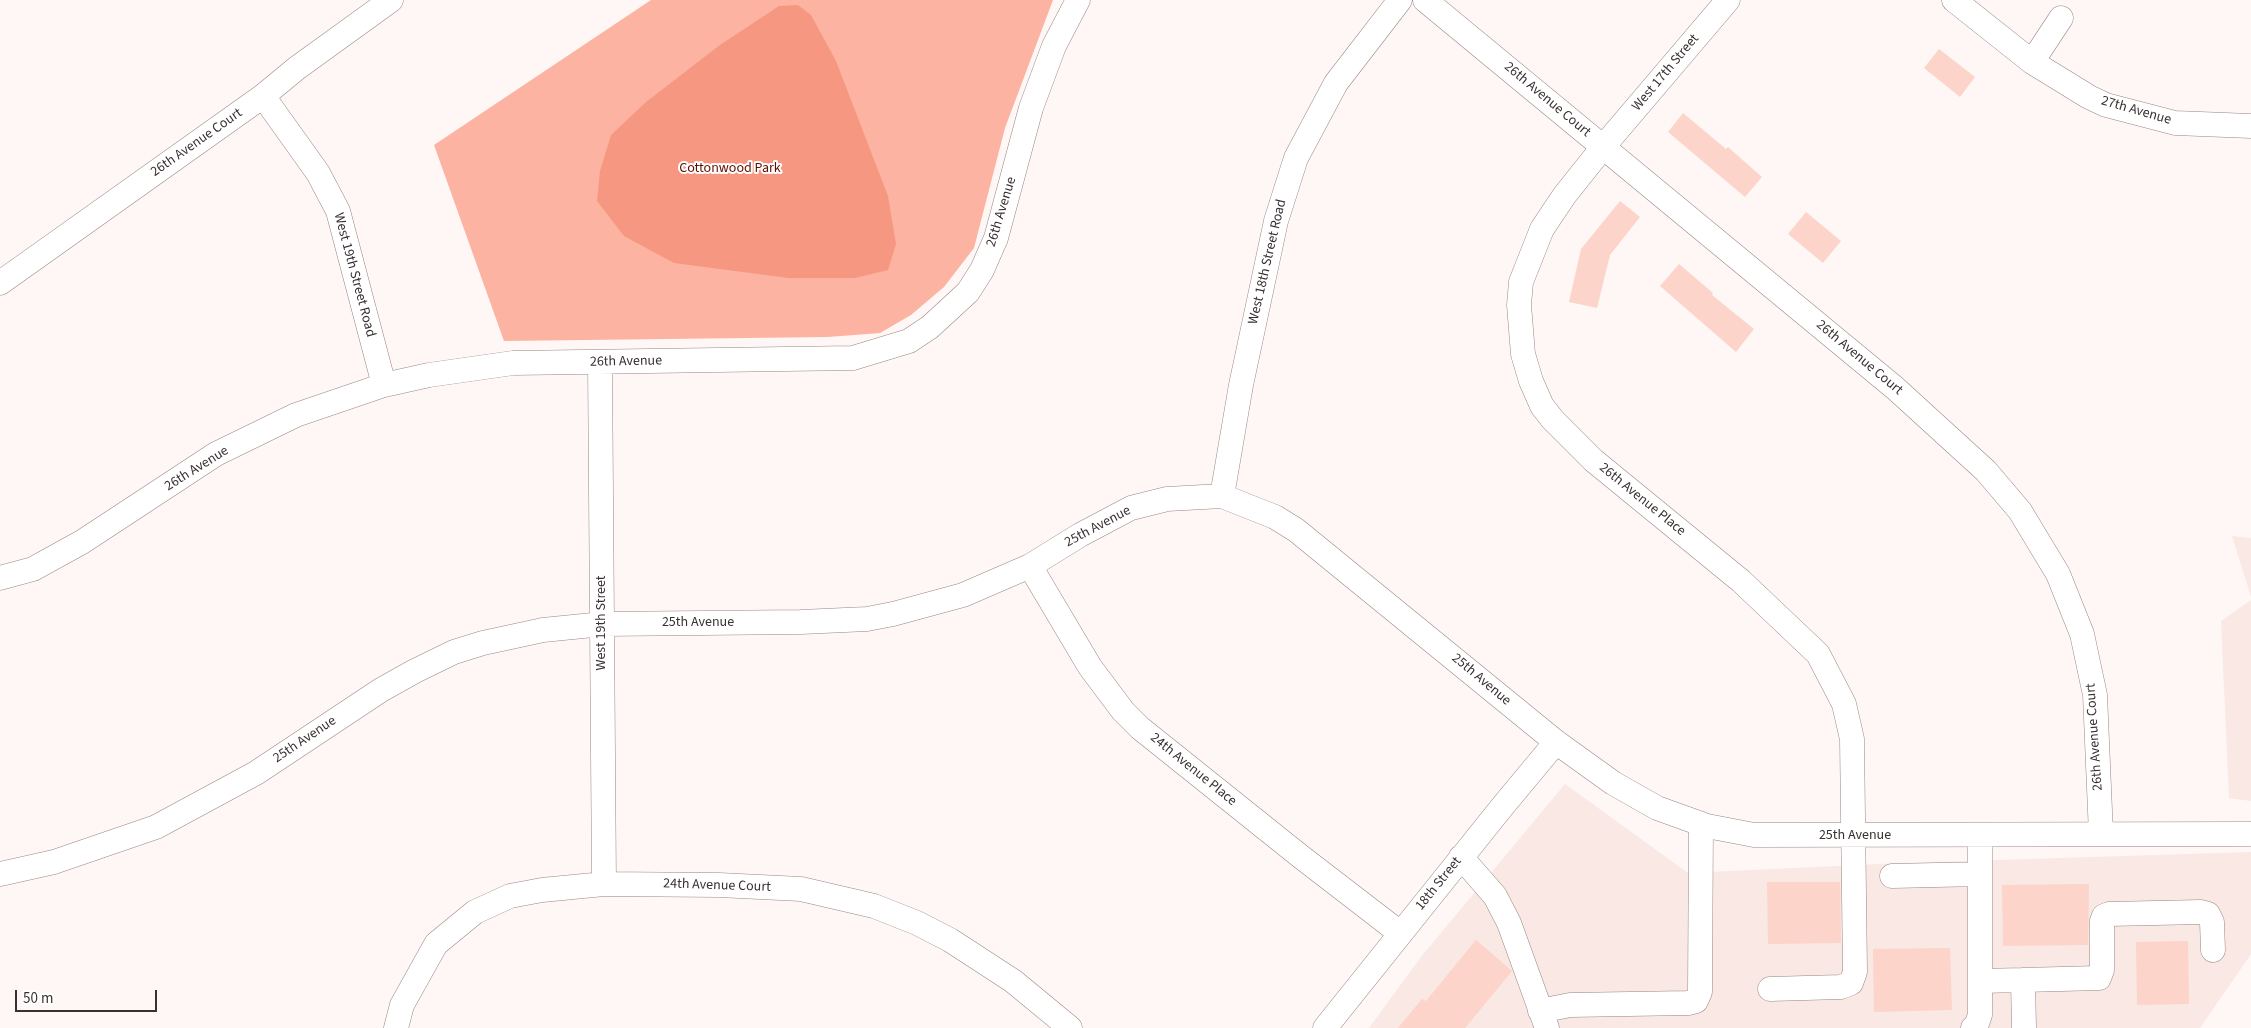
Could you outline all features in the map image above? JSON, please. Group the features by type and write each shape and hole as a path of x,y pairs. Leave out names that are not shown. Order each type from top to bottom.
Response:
{"street":[{"name":"26th Avenue Court","path":"0,283 263,96 297,68 391,0"},
{"name":"26th Avenue","path":"0,578 33,569 82,542 216,454 296,415 384,385 429,375 513,363 852,358 909,341 930,327 968,292 982,270 996,238 1031,108 1054,46 1078,0"},
{"name":"West 18th Street Road","path":"1222,496 1241,385 1276,221 1296,158 1336,83 1400,0"},
{"name":"26th Avenue Court","path":"1425,0 1895,388 1986,470 2020,511 2058,574 2082,634 2095,695 2101,834"},
{"name":"West 17th Street","path":"1603,147 1728,0"},
{"name":"27th Avenue","path":"1954,0 2032,62 2089,97 2106,105 2175,123 2251,126"},
{"path":"2032,62 2061,18"},
{"name":"West 19th Street Road","path":"263,96 318,173 338,212 384,385"},
{"name":"26th Avenue Place","path":"1603,147 1564,196 1542,229 1521,282 1519,305 1523,354 1531,381 1542,406 1553,420 1593,460 1741,580 1818,654 1844,704 1852,739 1855,972 1851,983 1841,987 1770,989"},
{"name":"West 19th Street","path":"600,362 604,884"},
{"name":"25th Avenue","path":"0,874 54,862 156,828 249,777 381,690 454,652 513,635 603,624 801,622 867,619 893,614 963,595 1030,566 1080,535 1131,508 1167,499 1222,496 1275,517 1296,530 1556,742 1621,787 1657,808 1701,824 1754,835 2251,834"},
{"name":"24th Avenue Place","path":"1030,566 1090,667 1123,711 1134,722 1300,856 1400,933"},
{"name":"18th Street","path":"1325,1028 1461,857 1556,742"},
{"path":"1461,857 1496,896 1544,1019 1570,1005 1688,1004 1696,1000 1700,992 1701,824"},
{"path":"1973,1028 1976,1026 1980,1015 1980,835"},
{"path":"1892,876 1980,874"},
{"name":"24th Avenue Court","path":"396,1028 402,1005 436,944 475,912 510,896 542,890 604,884 719,885 801,889 874,906 917,923 957,944 1013,981 1070,1028"},
{"path":"1980,981 2099,978 2102,970 2102,921 2104,916 2108,914 2201,912 2208,914 2212,922 2213,950"},
{"path":"2023,980 2024,1028"}],"shaded area":[{"path":"798,5 811,15 836,61 888,196 896,244 888,270 855,278 788,278 674,263 624,236 597,201 600,171 611,135 646,102 720,45 779,6"},
{"path":"2232,536 2251,538 2251,597"},
{"path":"2251,600 2251,801 2229,798 2221,621"},
{"path":"1565,784 1688,873 1902,863 2251,852 2251,954 2200,1028 1369,1028 1421,957"}],"green space":[{"name":"Cottonwood Park","path":"651,0 1053,0 1005,128 974,248 944,287 911,315 880,333 828,337 504,341 434,145"}],"building":[{"path":"1939,49 1975,77 1960,97 1924,68"},
{"path":"1683,113 1726,149 1728,147 1762,177 1745,197 1668,132"},
{"path":"1620,201 1640,217 1610,255 1597,308 1569,302 1581,249"},
{"path":"1806,212 1841,241 1823,263 1788,234"},
{"path":"1679,264 1713,293 1712,295 1754,329 1736,352 1660,286"},
{"path":"1767,882 1840,882 1841,943 1768,944"},
{"path":"2089,884 2088,945 2003,946 2002,885"},
{"path":"1476,940 1512,971 1465,1028 1398,1028 1422,999 1426,1001"},
{"path":"2188,941 2189,1004 2137,1005 2136,942"},
{"path":"1950,948 1952,1010 1874,1012 1873,949"}]}
